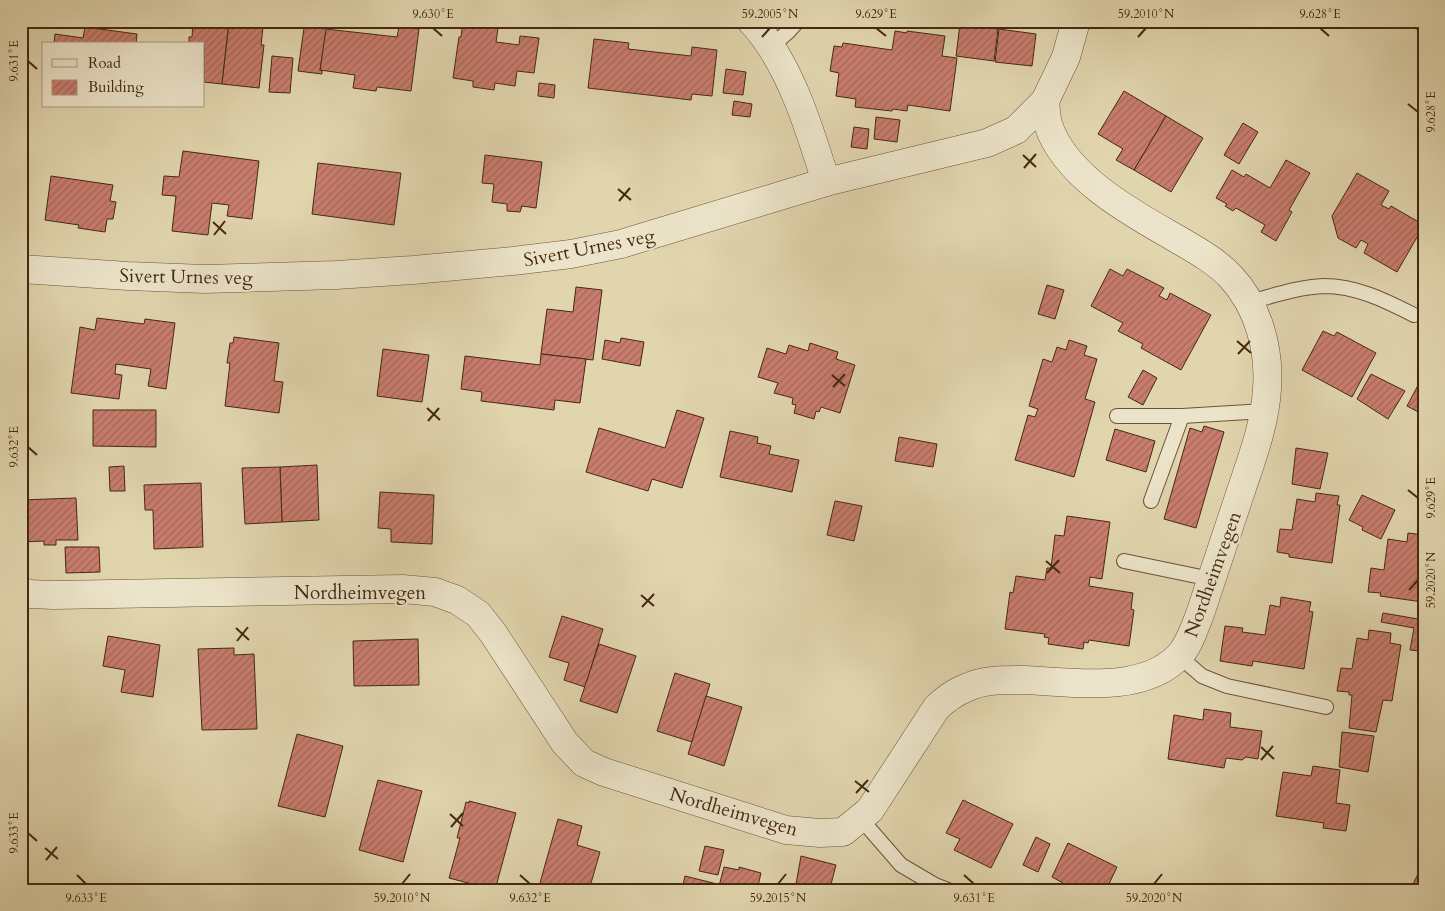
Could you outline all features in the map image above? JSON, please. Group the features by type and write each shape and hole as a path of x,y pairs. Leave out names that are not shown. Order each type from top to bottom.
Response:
{"street":[{"path":"751,21 770,47 790,84 811,134 826,182"},
{"name":"Sivert Urnes veg","path":"21,269 205,279 374,272 514,261 571,254 621,244 826,182 987,143 1016,130 1045,101 1066,57 1076,21"},
{"name":"Nordheimvegen","path":"21,591 30,594 53,595 403,589 435,592 457,600 478,614 493,633 565,744 584,763 604,772 786,830 820,834 843,832 870,810 938,707 950,696 967,687 992,680 1119,683 1143,678 1165,668 1179,656 1189,641 1212,579 1257,443 1268,388 1267,352 1260,328 1249,302 1231,277 1217,264 1201,252 1132,214 1106,196 1086,177 1057,143 1048,124 1045,101"}],"lane":[{"path":"770,47 798,21"},
{"path":"1249,302 1296,290 1324,286 1352,289 1381,298 1414,315"},
{"path":"1117,416 1182,416 1264,411"},
{"path":"1151,501 1182,416"},
{"path":"1124,561 1212,579"},
{"path":"1179,656 1202,676 1227,686 1326,706"},
{"path":"861,819 900,865 935,885 948,890"}],"building":[{"path":"193,21 229,23 222,84 205,82 205,42 189,42 189,37 192,37"},
{"path":"305,21 328,21 320,70 322,74 298,71"},
{"path":"463,21 499,21 496,42 519,45 520,36 539,38 534,73 517,71 515,86 495,83 494,90 473,87 473,81 453,78"},
{"path":"856,21 876,21 875,28 856,26"},
{"path":"1406,21 1424,21 1424,31 1405,26"},
{"path":"229,23 263,27 261,45 264,45 259,88 222,84"},
{"path":"960,24 998,29 994,61 956,56"},
{"path":"85,27 137,34 136,42 54,42 55,34 83,38"},
{"path":"399,27 419,29 411,91 377,87 376,91 353,88 355,75 320,70 326,29 397,37"},
{"path":"999,29 1036,34 1032,66 995,62"},
{"path":"895,31 945,36 942,56 957,58 950,111 908,105 907,111 855,107 856,99 836,96 839,73 830,71 834,46 842,47 843,43 892,50"},
{"path":"594,39 629,43 628,49 691,56 692,47 717,50 712,96 692,94 691,100 588,88"},
{"path":"272,56 293,58 290,93 269,92"},
{"path":"726,69 746,72 743,95 723,93"},
{"path":"539,83 555,85 554,98 538,96"},
{"path":"1124,91 1166,116 1134,170 1116,160 1123,149 1098,134"},
{"path":"734,101 752,104 750,117 732,115"},
{"path":"1166,116 1203,138 1171,192 1134,170"},
{"path":"876,117 900,120 897,142 874,139"},
{"path":"1243,123 1258,132 1239,164 1224,155"},
{"path":"854,127 869,129 867,149 851,147"},
{"path":"183,151 259,161 252,219 227,216 229,205 212,203 208,235 172,231 176,196 162,195 164,176 179,177"},
{"path":"485,155 542,162 536,208 522,206 520,212 507,211 507,204 492,202 494,184 482,183"},
{"path":"1286,160 1310,173 1289,210 1292,212 1276,241 1261,232 1265,225 1236,208 1233,211 1225,206 1227,204 1216,198 1232,170 1244,177 1246,174 1270,188"},
{"path":"318,163 401,173 394,225 312,214"},
{"path":"1357,173 1389,191 1381,205 1389,209 1391,206 1424,225 1397,272 1364,253 1368,244 1361,240 1356,248 1338,238 1332,216"},
{"path":"51,176 113,185 110,201 116,202 113,219 107,219 105,232 78,228 79,225 45,220"},
{"path":"1110,269 1123,276 1127,269 1164,288 1159,296 1167,300 1170,293 1211,315 1181,370 1141,348 1143,344 1118,331 1123,323 1091,306"},
{"path":"1047,285 1064,290 1055,319 1038,314"},
{"path":"576,287 602,290 593,360 541,354 547,309 573,312"},
{"path":"97,318 144,324 145,319 175,323 166,389 148,386 151,369 116,364 115,374 122,375 119,399 71,393 80,327 95,330"},
{"path":"1323,331 1334,336 1337,332 1376,353 1352,397 1302,370"},
{"path":"234,337 279,343 274,381 283,382 279,413 225,406 230,363 227,363 230,343 233,343"},
{"path":"621,338 644,342 640,366 602,359 605,340 620,343"},
{"path":"1069,340 1087,346 1084,355 1097,359 1085,399 1095,402 1074,477 1015,460 1028,415 1035,417 1038,409 1029,406 1043,359 1052,362 1057,347 1066,350"},
{"path":"810,343 838,352 836,359 855,365 840,413 821,407 819,412 816,411 814,419 794,413 796,405 792,404 793,398 774,393 778,383 758,377 767,348 786,354 789,345 808,351"},
{"path":"383,349 429,355 422,402 377,396"},
{"path":"541,354 586,359 580,403 555,400 554,410 481,401 482,392 461,389 465,356 540,365"},
{"path":"1143,370 1157,378 1143,405 1128,397"},
{"path":"1371,374 1405,391 1388,419 1357,399"},
{"path":"1424,374 1424,415 1407,406"},
{"path":"93,410 156,410 156,447 93,446"},
{"path":"677,410 704,418 682,488 652,479 648,491 586,472 599,428 665,448"},
{"path":"1204,426 1224,432 1196,528 1164,519 1190,428 1202,432"},
{"path":"1115,429 1155,441 1146,472 1106,460"},
{"path":"730,431 758,437 757,443 771,446 769,454 799,460 792,492 720,477"},
{"path":"899,437 937,444 933,467 895,461"},
{"path":"1296,448 1328,453 1320,489 1292,484"},
{"path":"317,465 319,520 282,522 280,467"},
{"path":"124,466 125,491 110,491 109,467"},
{"path":"280,467 282,522 245,524 242,468"},
{"path":"201,483 203,547 154,549 153,510 145,510 144,485"},
{"path":"380,492 434,495 432,544 391,542 391,529 378,528"},
{"path":"1316,493 1339,496 1337,505 1340,505 1332,563 1289,557 1289,554 1277,552 1280,529 1292,530 1297,499 1315,502"},
{"path":"1362,495 1395,510 1381,539 1362,530 1363,527 1349,520"},
{"path":"76,498 78,540 56,540 56,545 44,545 44,541 21,542 21,500"},
{"path":"835,501 862,506 854,541 827,535"},
{"path":"1067,516 1110,522 1102,579 1090,577 1089,586 1133,593 1131,609 1134,610 1129,646 1089,640 1088,643 1084,642 1083,649 1048,644 1049,638 1044,637 1045,634 1005,629 1010,592 1013,593 1016,576 1045,580 1047,568 1051,568 1055,535 1064,536"},
{"path":"1408,533 1424,535 1423,602 1380,596 1381,593 1368,592 1371,568 1384,570 1388,539 1407,542"},
{"path":"65,547 99,547 100,572 66,573"},
{"path":"1281,597 1311,602 1309,611 1313,612 1304,669 1253,661 1252,666 1220,661 1225,626 1243,628 1242,632 1265,635 1270,605 1280,607"},
{"path":"1383,613 1424,620 1420,651 1410,650 1414,628 1381,622"},
{"path":"562,616 603,629 585,687 564,680 569,663 549,657"},
{"path":"1369,630 1391,633 1390,643 1401,645 1392,701 1383,700 1376,732 1349,728 1352,695 1349,695 1349,692 1337,691 1341,668 1352,669 1357,638 1368,640"},
{"path":"108,636 160,645 153,697 121,692 125,670 103,666"},
{"path":"418,639 419,685 354,686 353,641"},
{"path":"599,644 636,656 617,713 580,701"},
{"path":"234,648 234,655 254,654 257,729 202,730 198,649"},
{"path":"675,673 710,684 692,742 657,731"},
{"path":"706,696 742,707 724,766 688,754"},
{"path":"1204,709 1231,713 1230,727 1262,731 1258,759 1246,757 1242,760 1226,758 1224,768 1168,759 1174,715 1203,720"},
{"path":"1342,732 1374,736 1368,772 1339,767"},
{"path":"297,734 343,746 325,817 278,806"},
{"path":"1313,766 1340,770 1336,803 1350,805 1346,831 1323,828 1324,823 1276,816 1283,772 1311,776"},
{"path":"378,780 422,791 403,862 359,850"},
{"path":"963,800 1013,824 991,868 954,850 960,839 946,833"},
{"path":"469,801 516,813 495,890 449,878 460,838 457,838 466,802 469,803"},
{"path":"558,819 582,826 577,845 600,852 589,890 538,890"},
{"path":"1036,837 1050,844 1038,872 1023,865"},
{"path":"1068,843 1117,867 1106,890 1060,890 1063,883 1052,877"},
{"path":"705,846 724,850 718,875 699,871"},
{"path":"801,856 836,865 830,888 827,887 826,890 795,890"},
{"path":"1424,862 1424,890 1410,890"},
{"path":"724,867 739,870 739,867 761,873 757,890 718,890"},
{"path":"685,876 717,884 715,890 669,890 670,886 682,889"}]}
